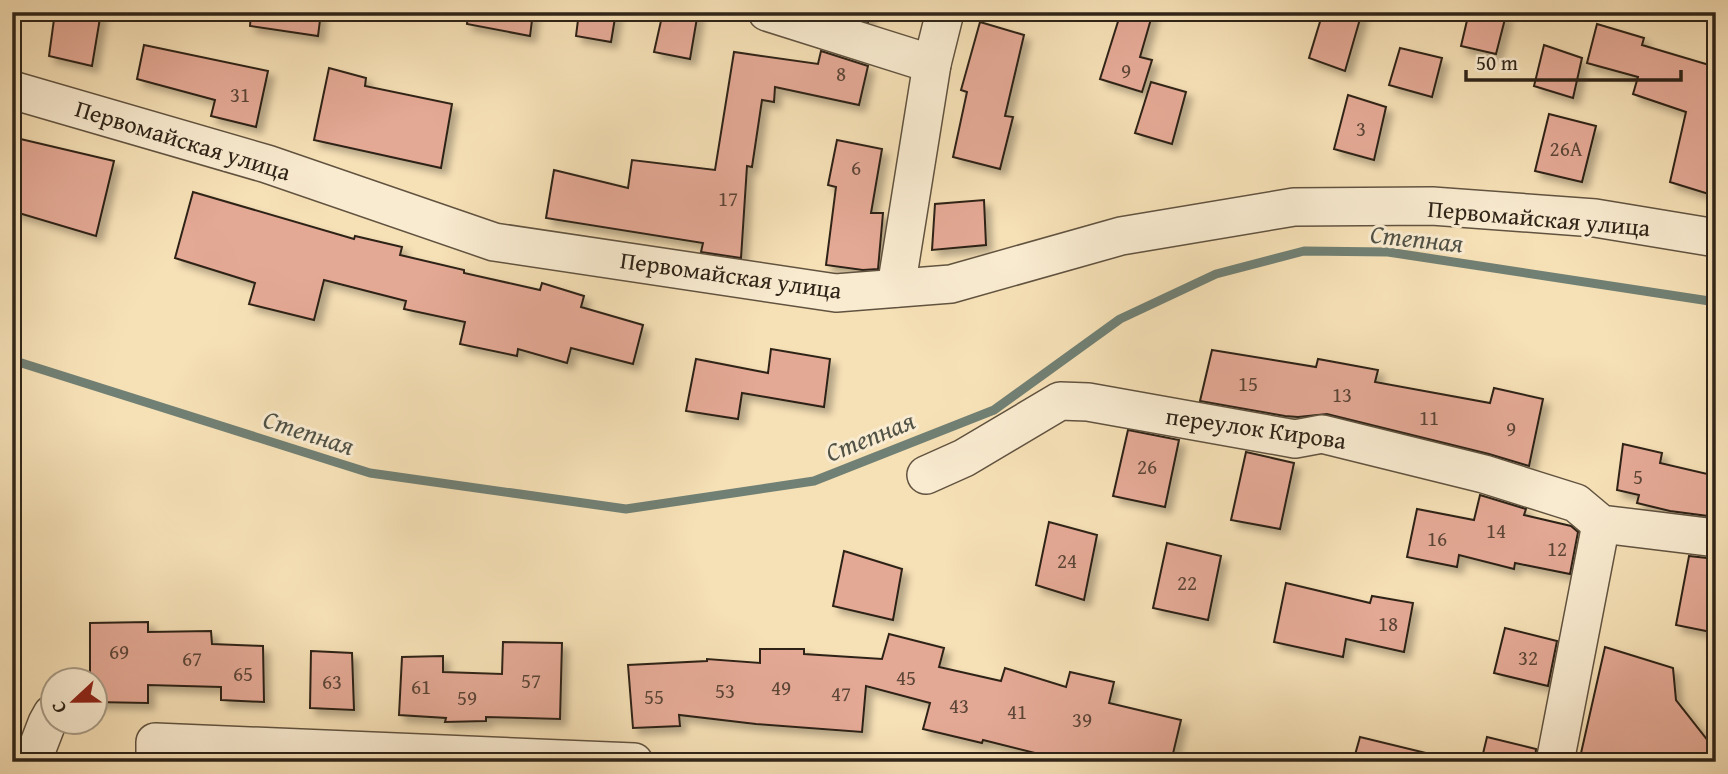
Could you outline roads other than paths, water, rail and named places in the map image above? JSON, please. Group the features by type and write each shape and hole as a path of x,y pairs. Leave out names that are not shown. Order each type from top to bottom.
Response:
{"street":[{"path":"767,12 932,64"},
{"path":"896,288 932,64 945,12"},
{"name":"Первомайская улица","path":"12,90 267,164 494,242 836,293 951,284 1121,236 1294,207 1432,206 1595,218 1716,238"},
{"name":"переулок Кирова","path":"926,475 964,458 1060,401 1088,402 1295,439 1322,434 1484,474 1576,503 1601,524"},
{"path":"1555,762 1601,524 1716,538"},
{"path":"32,762 42,736"},
{"path":"155,752 634,762"}],"waterway":[{"name":"Степная","path":"12,360 370,473 626,509 814,481 994,410 1120,319 1216,274 1304,251 1388,252 1716,302"}]}
